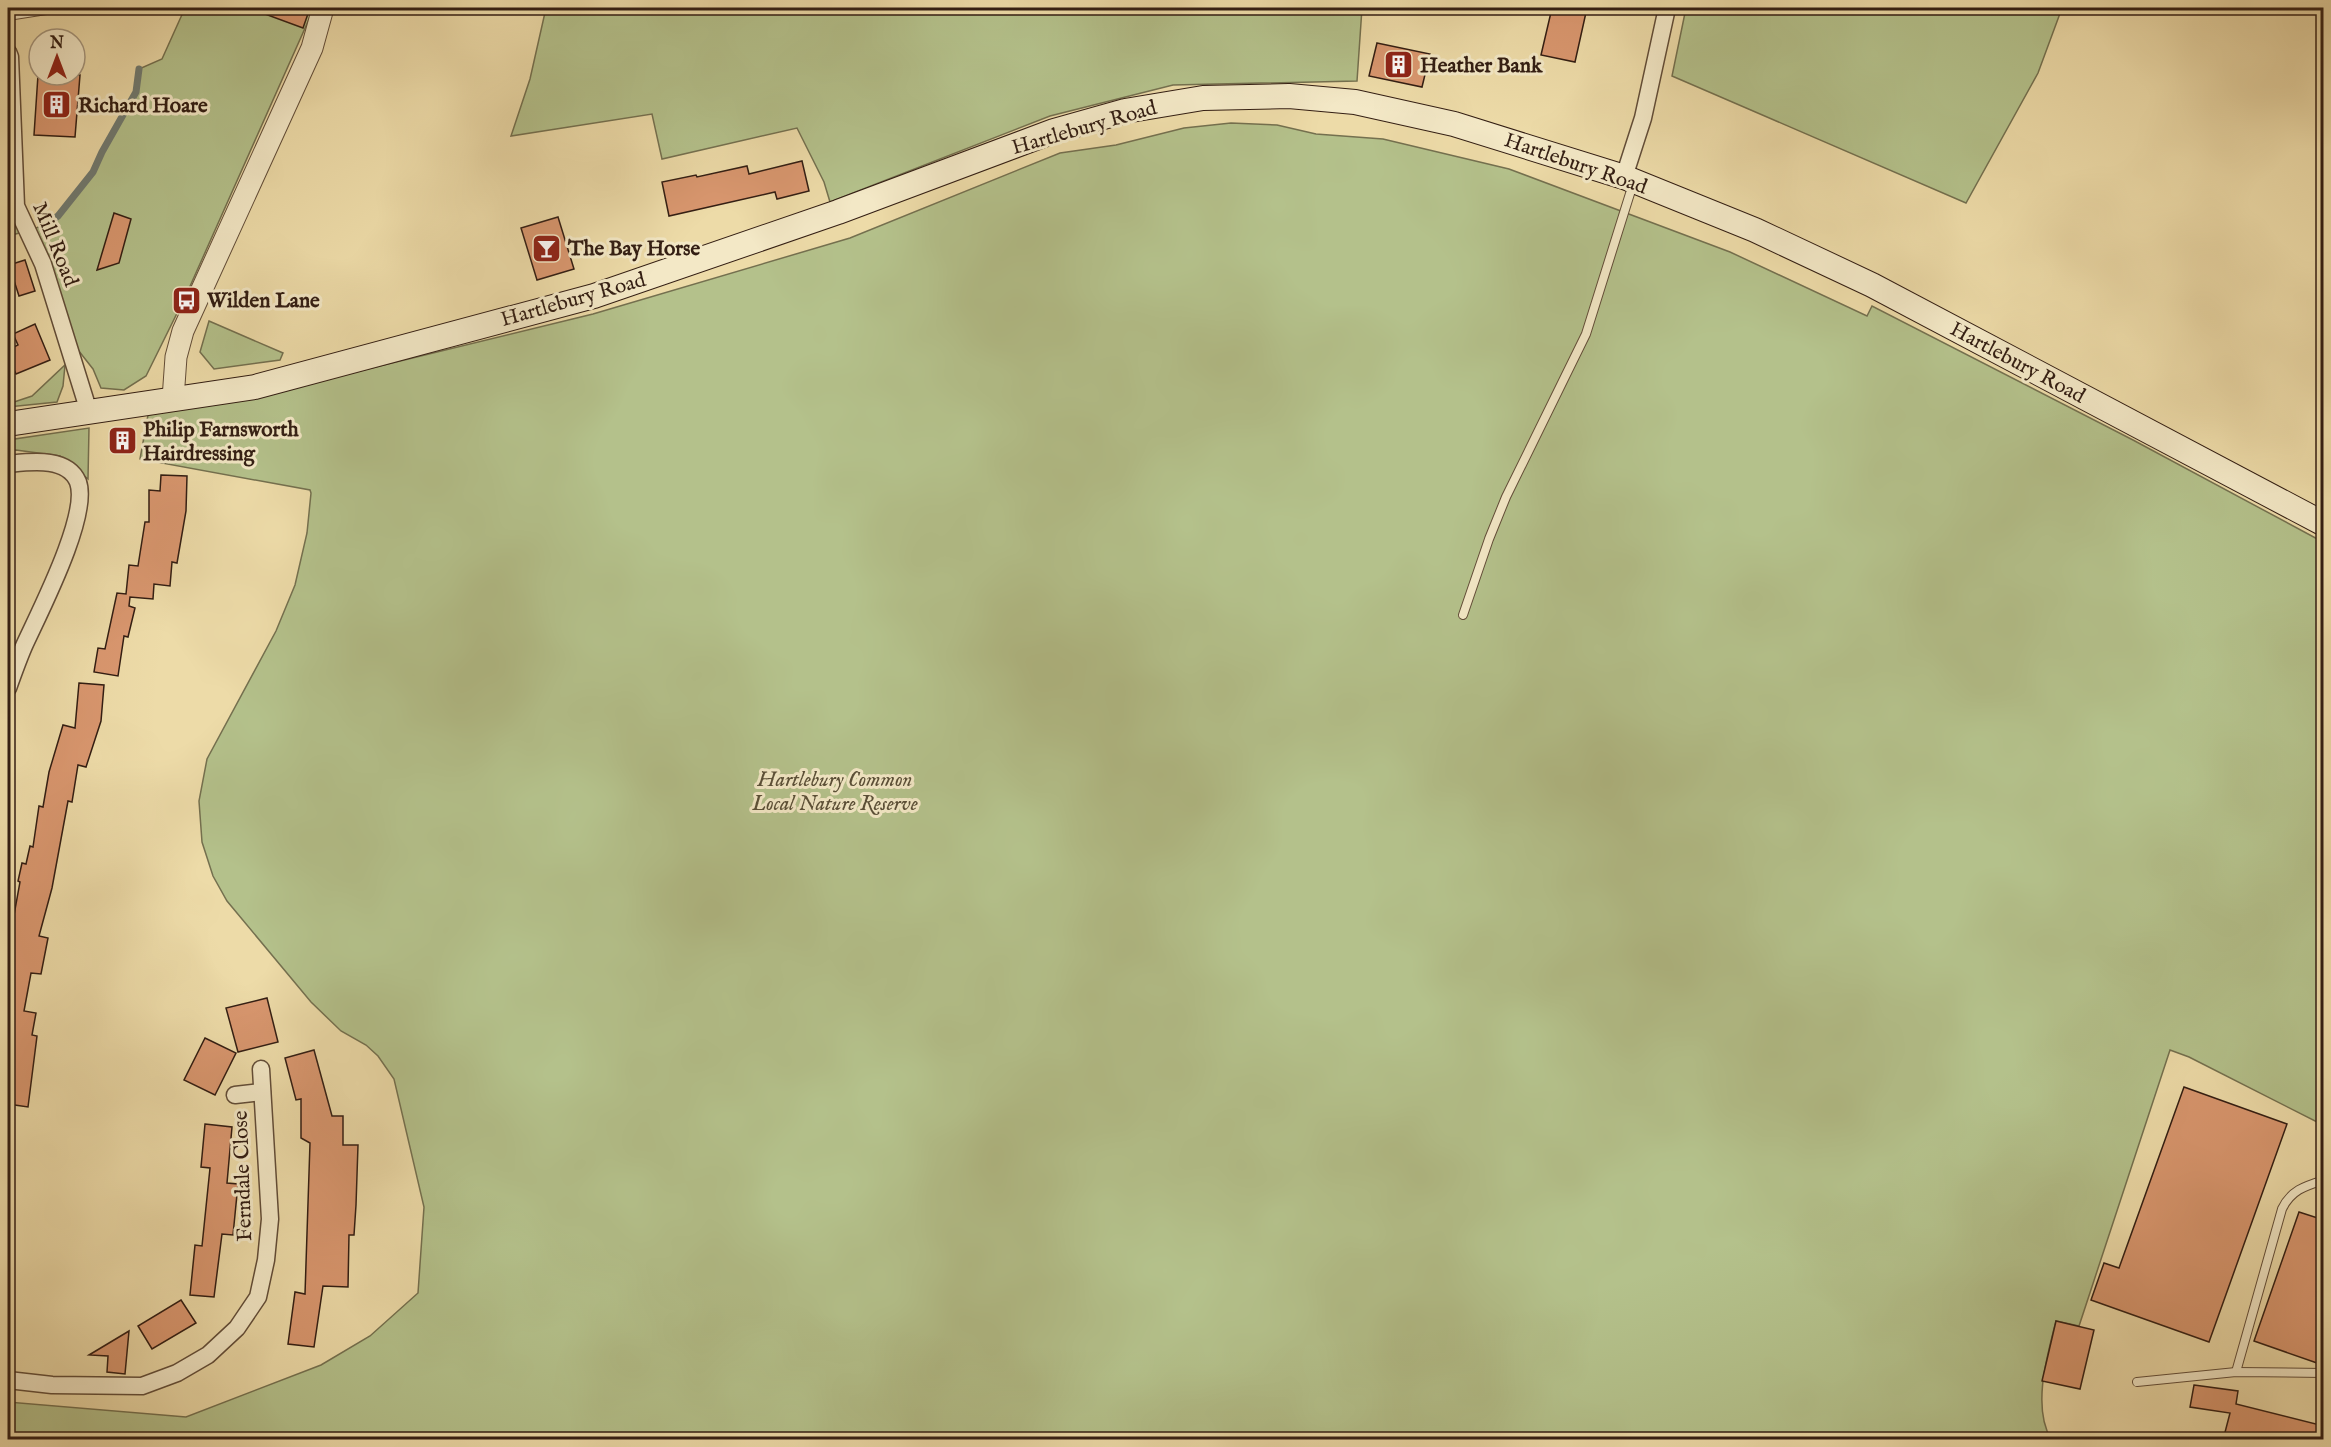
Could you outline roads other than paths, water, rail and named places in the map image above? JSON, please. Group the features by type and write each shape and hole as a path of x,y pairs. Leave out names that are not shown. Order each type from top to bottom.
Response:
{"main road":[{"name":"Hartlebury Road","path":"8,424 255,387 594,296 838,212 1054,131 1125,111 1203,98 1289,96 1355,102 1454,124 1629,179 1755,230 1872,285 2324,524"}],"street":[{"path":"172,399 176,357 183,331 312,48 323,8"},
{"path":"1629,179 1667,8"},
{"name":"Mill Road","path":"8,52 16,206 43,264 89,412"},
{"path":"8,464 38,461 59,465 78,482 79,499 73,533 8,688"},
{"name":"Ferndale Close","path":"8,1380 52,1385 142,1386 177,1373 208,1355 237,1328 258,1297 266,1260 270,1219 261,1069"},
{"name":"Ferndale Close","path":"235,1095 262,1092"}],"lane":[{"path":"8,16 59,8"},
{"path":"1463,615 1506,497 1586,334 1629,179"},
{"path":"2236,1372 2287,1197 2300,1188 2324,1180"},
{"path":"2138,1382 2236,1372 2324,1373"}],"waterway":[{"path":"42,227 58,216 93,172 136,92 139,69"}],"place":[{"name":"Heather Bank","path":"1399,65"},
{"name":"Richard Hoare","path":"57,105"},
{"name":"The Bay Horse","path":"547,248"},
{"name":"Wilden Lane","path":"186,300"},
{"name":"Philip Farnsworth Hairdressing","path":"122,441"}],"park label":[{"name":"Hartlebury Common Local Nature Reserve","path":"835,791"}]}
